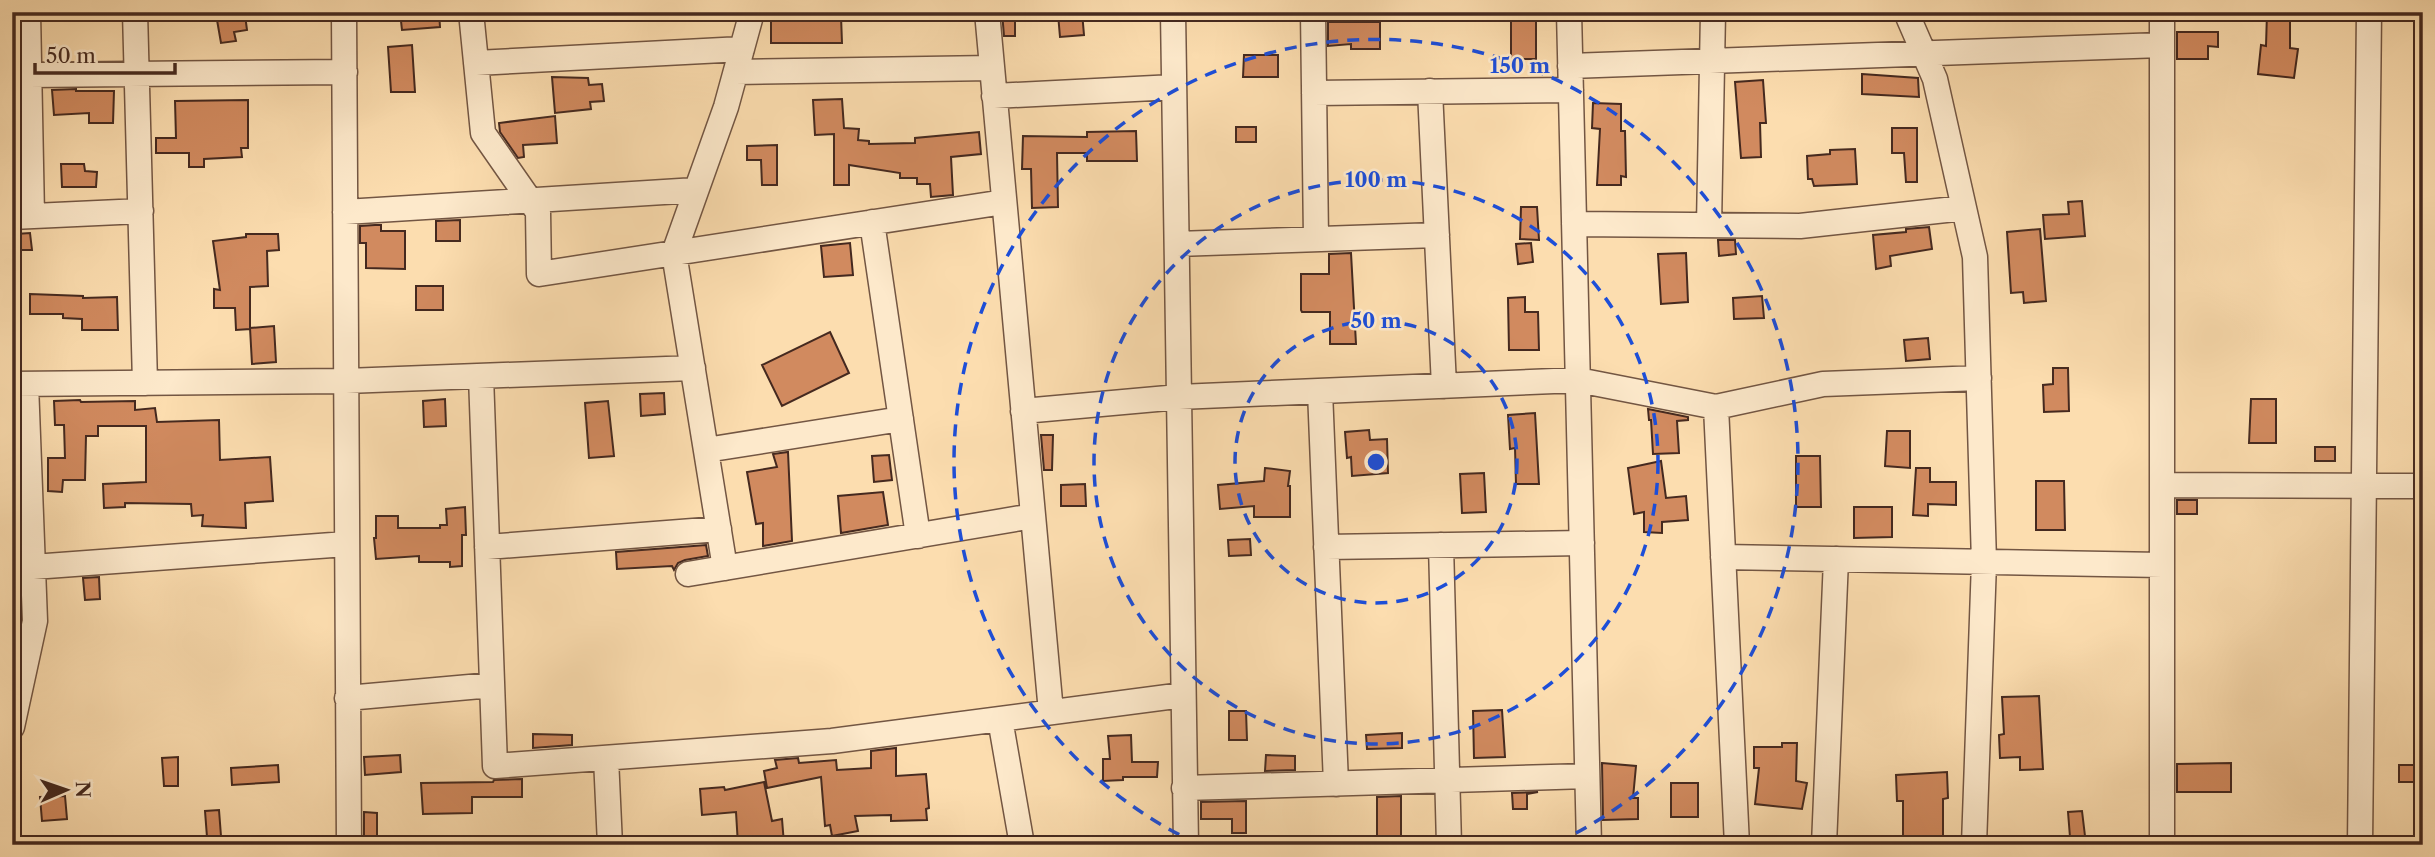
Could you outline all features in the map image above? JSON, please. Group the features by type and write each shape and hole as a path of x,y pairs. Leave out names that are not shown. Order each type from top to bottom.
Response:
{"street":[{"path":"28,12 29,75 22,216 141,211"},
{"path":"135,12 145,383"},
{"path":"344,12 349,845"},
{"path":"471,12 483,133 538,212 539,274 1004,202"},
{"path":"725,568 674,253 726,107 752,12"},
{"path":"987,12 1051,712"},
{"path":"1173,12 1186,845"},
{"path":"1313,12 1316,239"},
{"path":"1569,12 1589,845"},
{"path":"1709,225 1713,12"},
{"path":"1906,12 1935,79 1975,257 1984,562 1975,845"},
{"path":"2162,12 2162,845"},
{"path":"2360,845 2369,12"},
{"path":"1314,93 1430,91 1712,61 2162,45"},
{"path":"476,63 739,61 992,68"},
{"path":"29,75 345,72"},
{"path":"994,96 1174,87"},
{"path":"1430,91 1444,386"},
{"path":"345,212 696,190"},
{"path":"1574,224 1800,226 1964,208"},
{"path":"872,222 918,536"},
{"path":"1177,244 1437,235"},
{"path":"12,727 34,621 33,567 19,384 346,381 693,368"},
{"path":"481,376 495,766 832,741 1183,695"},
{"path":"1023,411 1179,397 1578,380 1716,407 1824,384 1979,379"},
{"path":"1320,391 1336,783"},
{"path":"1716,407 1737,845"},
{"path":"706,450 901,419"},
{"path":"2162,485 2423,486"},
{"path":"688,574 1033,516"},
{"path":"488,547 719,529"},
{"path":"1326,547 1582,543"},
{"path":"33,567 346,544"},
{"path":"1441,545 1449,845"},
{"path":"1723,557 2162,565"},
{"path":"1824,845 1836,559"},
{"path":"347,698 492,685"},
{"path":"1000,719 1021,845"},
{"path":"606,758 610,845"},
{"path":"1184,788 1587,776"}],"building":[{"path":"400,12 439,12 440,27 402,30"},
{"path":"1002,12 1015,12 1015,36 1004,36"},
{"path":"1082,12 1084,35 1060,37 1058,14"},
{"path":"1511,12 1536,12 1536,59 1511,59"},
{"path":"2267,13 2290,13 2290,48 2298,49 2294,78 2258,74 2261,45 2266,46"},
{"path":"245,15 247,30 234,32 236,41 221,43 217,20"},
{"path":"841,16 842,43 771,43 771,17"},
{"path":"1328,22 1380,22 1380,49 1351,49 1351,44 1328,46"},
{"path":"2177,32 2218,32 2218,47 2208,46 2208,59 2177,59"},
{"path":"412,45 415,92 391,92 388,47"},
{"path":"1244,55 1278,55 1278,77 1243,77"},
{"path":"1862,74 1918,78 1919,97 1862,94"},
{"path":"552,77 588,78 589,85 602,84 604,101 590,102 591,109 555,113"},
{"path":"1763,80 1766,123 1760,123 1761,157 1741,158 1735,82"},
{"path":"52,90 114,91 113,123 89,123 89,113 54,115"},
{"path":"842,99 844,128 859,129 858,140 869,141 869,144 915,143 915,138 979,132 981,154 951,157 953,195 931,197 930,184 917,184 917,178 900,178 900,173 849,165 849,185 834,185 834,134 815,135 813,100"},
{"path":"248,100 248,148 241,148 242,157 204,159 204,167 189,167 189,153 156,153 156,138 176,138 175,101"},
{"path":"1593,103 1621,104 1621,131 1625,131 1626,177 1621,176 1621,185 1597,185 1600,129 1592,128"},
{"path":"555,116 557,143 523,145 524,157 518,158 500,132 499,123"},
{"path":"1236,127 1256,127 1256,142 1236,142"},
{"path":"1892,128 1917,128 1917,182 1906,182 1904,153 1892,153"},
{"path":"1136,131 1137,161 1087,161 1087,153 1057,153 1058,207 1032,208 1031,169 1022,169 1023,136 1087,137 1087,132"},
{"path":"777,145 777,185 762,185 761,160 747,160 747,146"},
{"path":"1855,149 1857,184 1814,186 1812,179 1808,179 1807,156 1830,154 1830,150"},
{"path":"61,164 84,164 85,171 97,172 96,187 62,187"},
{"path":"2082,201 2085,236 2045,239 2043,215 2069,214 2068,202"},
{"path":"1521,207 1537,207 1539,240 1520,239"},
{"path":"460,220 460,241 436,241 436,221"},
{"path":"381,225 381,231 405,231 405,269 366,268 366,243 360,243 360,226"},
{"path":"1929,227 1932,249 1890,256 1891,266 1876,269 1873,235"},
{"path":"2040,229 2046,301 2024,303 2023,292 2011,293 2007,232"},
{"path":"30,233 32,250 17,250 16,234"},
{"path":"246,234 278,234 279,250 267,251 268,286 250,287 250,329 236,330 235,308 214,308 214,289 220,290 213,241 246,237"},
{"path":"1718,240 1735,240 1736,254 1719,256"},
{"path":"850,243 853,275 824,277 821,246"},
{"path":"1531,243 1533,262 1518,264 1516,244"},
{"path":"1351,253 1356,344 1330,344 1330,312 1301,310 1301,274 1329,274 1329,254"},
{"path":"1686,253 1688,302 1661,304 1658,254"},
{"path":"416,286 443,286 443,310 416,310"},
{"path":"30,294 83,298 117,297 118,330 82,330 82,319 63,318 63,314 30,314"},
{"path":"1762,296 1764,318 1734,319 1733,298"},
{"path":"1525,297 1525,312 1538,312 1539,350 1509,350 1508,298"},
{"path":"274,326 276,362 252,364 250,328"},
{"path":"830,332 849,373 782,406 762,365"},
{"path":"1928,338 1930,359 1906,361 1904,340"},
{"path":"2053,368 2068,368 2069,411 2044,412 2043,385 2053,384"},
{"path":"664,393 665,414 641,416 640,394"},
{"path":"445,399 446,426 424,427 423,401"},
{"path":"2251,399 2276,399 2276,443 2249,443"},
{"path":"54,401 135,401 135,410 155,408 157,422 219,420 220,460 270,457 273,501 245,503 246,528 202,526 203,515 192,516 191,504 125,503 125,507 104,508 103,484 146,482 146,426 98,426 98,436 86,436 85,480 63,480 62,492 48,491 48,458 65,458 64,425 55,425"},
{"path":"608,401 614,456 589,458 585,403"},
{"path":"1648,409 1688,417 1688,420 1677,421 1679,453 1653,454"},
{"path":"1535,413 1539,484 1516,484 1515,448 1510,449 1508,415"},
{"path":"1369,430 1370,440 1387,439 1388,473 1352,476 1351,457 1347,458 1345,432"},
{"path":"1887,431 1910,431 1910,468 1885,466"},
{"path":"1041,435 1053,435 1052,470 1044,470"},
{"path":"2315,447 2335,447 2335,461 2315,461"},
{"path":"788,452 792,541 763,546 763,523 756,524 747,472 777,467 773,454"},
{"path":"889,455 892,480 874,482 872,456"},
{"path":"1796,456 1820,456 1821,507 1796,507"},
{"path":"1661,461 1666,498 1686,496 1688,520 1662,522 1662,533 1644,532 1644,512 1634,514 1628,468"},
{"path":"1265,468 1290,471 1290,517 1254,517 1254,506 1220,509 1218,485 1264,481"},
{"path":"1916,468 1930,468 1930,482 1956,482 1956,505 1928,504 1928,516 1913,515"},
{"path":"1484,473 1486,512 1462,513 1460,474"},
{"path":"2036,481 2064,481 2065,530 2036,530"},
{"path":"1085,484 1086,506 1061,506 1061,485"},
{"path":"883,492 888,525 841,533 838,496"},
{"path":"2177,500 2197,500 2197,514 2177,514"},
{"path":"465,507 466,535 462,535 462,566 450,567 450,562 419,562 419,556 376,559 376,516 398,516 398,528 440,528 440,525 447,525 446,509"},
{"path":"1854,507 1892,507 1892,537 1854,538"},
{"path":"1250,539 1251,555 1229,556 1228,540"},
{"path":"706,545 708,556 685,560 678,563 674,570 672,566 617,569 616,552"},
{"path":"99,577 100,599 85,600 83,578"},
{"path":"2039,696 2043,769 2020,770 2020,757 2000,758 1999,735 2004,734 2002,697"},
{"path":"1502,710 1505,757 1474,758 1473,711"},
{"path":"1229,711 1246,711 1247,740 1229,740"},
{"path":"1402,733 1402,748 1367,749 1366,735"},
{"path":"533,734 572,735 572,745 533,748"},
{"path":"1131,735 1132,762 1158,762 1157,777 1123,777 1123,780 1103,781 1103,759 1110,759 1108,736"},
{"path":"1782,743 1797,743 1796,781 1807,783 1802,809 1755,804 1759,768 1754,768 1754,747 1782,747"},
{"path":"896,748 896,776 926,774 929,808 926,809 927,820 891,821 891,815 855,816 858,831 832,836 830,825 825,826 821,777 767,788 764,771 777,768 775,760 798,758 799,763 836,760 837,770 871,768 871,751"},
{"path":"400,755 401,772 365,775 364,757"},
{"path":"1266,755 1295,756 1295,770 1265,771"},
{"path":"178,757 178,786 164,786 162,758"},
{"path":"1602,763 1636,766 1633,798 1638,798 1638,819 1603,820"},
{"path":"2231,763 2231,792 2177,792 2177,764"},
{"path":"278,765 279,782 232,785 231,768"},
{"path":"2399,765 2415,765 2415,782 2399,782"},
{"path":"1947,772 1948,798 1943,799 1943,844 1903,843 1903,801 1897,801 1896,775"},
{"path":"522,779 522,797 472,797 472,813 423,814 421,783"},
{"path":"764,782 772,821 782,819 784,844 738,845 736,812 702,815 700,789 724,787 725,790"},
{"path":"1671,783 1698,783 1698,817 1671,817"},
{"path":"1538,792 1527,794 1527,809 1513,809 1512,793"},
{"path":"65,796 67,819 42,821 40,797"},
{"path":"1401,796 1401,837 1377,837 1377,797"},
{"path":"1246,801 1246,833 1232,833 1232,819 1201,819 1201,802"},
{"path":"219,810 221,836 207,837 205,811"},
{"path":"2082,811 2085,836 2070,837 2068,812"},
{"path":"364,812 377,813 377,839 364,839"}]}
